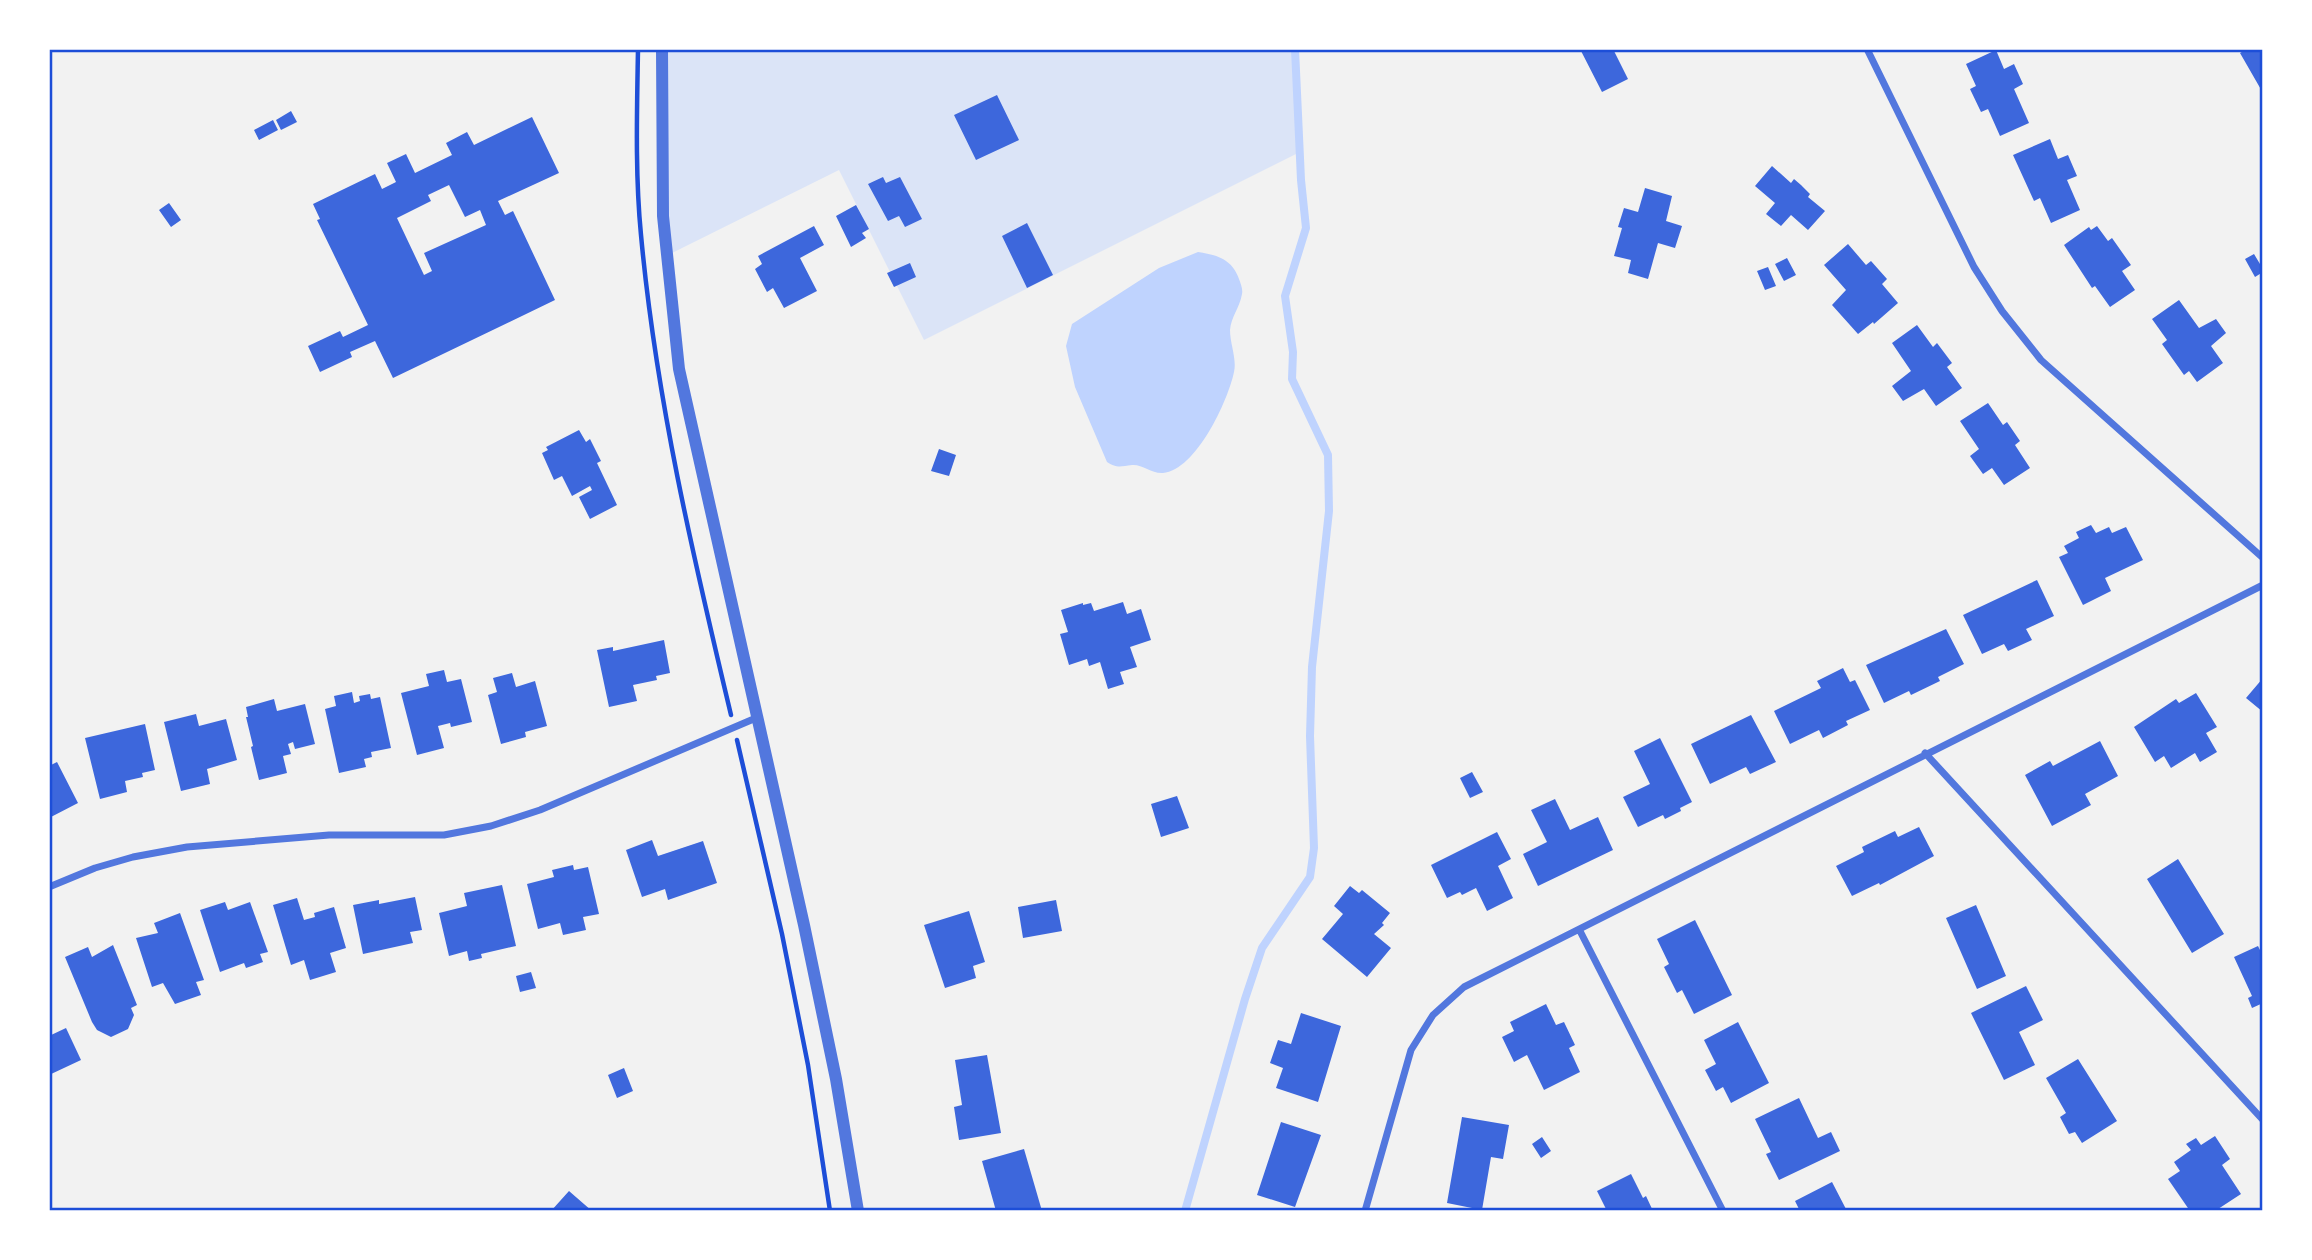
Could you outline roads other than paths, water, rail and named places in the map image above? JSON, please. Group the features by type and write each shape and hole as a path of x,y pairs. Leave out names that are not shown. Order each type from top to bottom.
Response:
{"street":[{"path":"662,49 663,216 679,369 828,1040 858,1211"},
{"path":"1867,49 1974,267 2002,311 2041,360 2263,558"},
{"path":"1365,1211 1410,1050 1433,1015 1464,987 1580,931 1924,753 2263,585"},
{"path":"49,887 95,868 187,847 329,835 444,835 492,826 540,810 756,718"},
{"path":"1924,753 2263,1120"},
{"path":"1580,931 1723,1211"}],"water":[{"path":"1198,252 1228,262 1236,272 1242,289 1231,325 1235,367 1231,385 1209,432 1187,460 1175,469 1159,473 1136,465 1114,466 1107,462 1075,387 1066,346 1072,324 1159,268"}],"waterway":[{"path":"1185,1211 1262,948 1310,877 1314,848 1310,736 1312,667 1329,511 1328,455 1292,379 1293,352 1285,296 1306,228 1295,49"}]}
